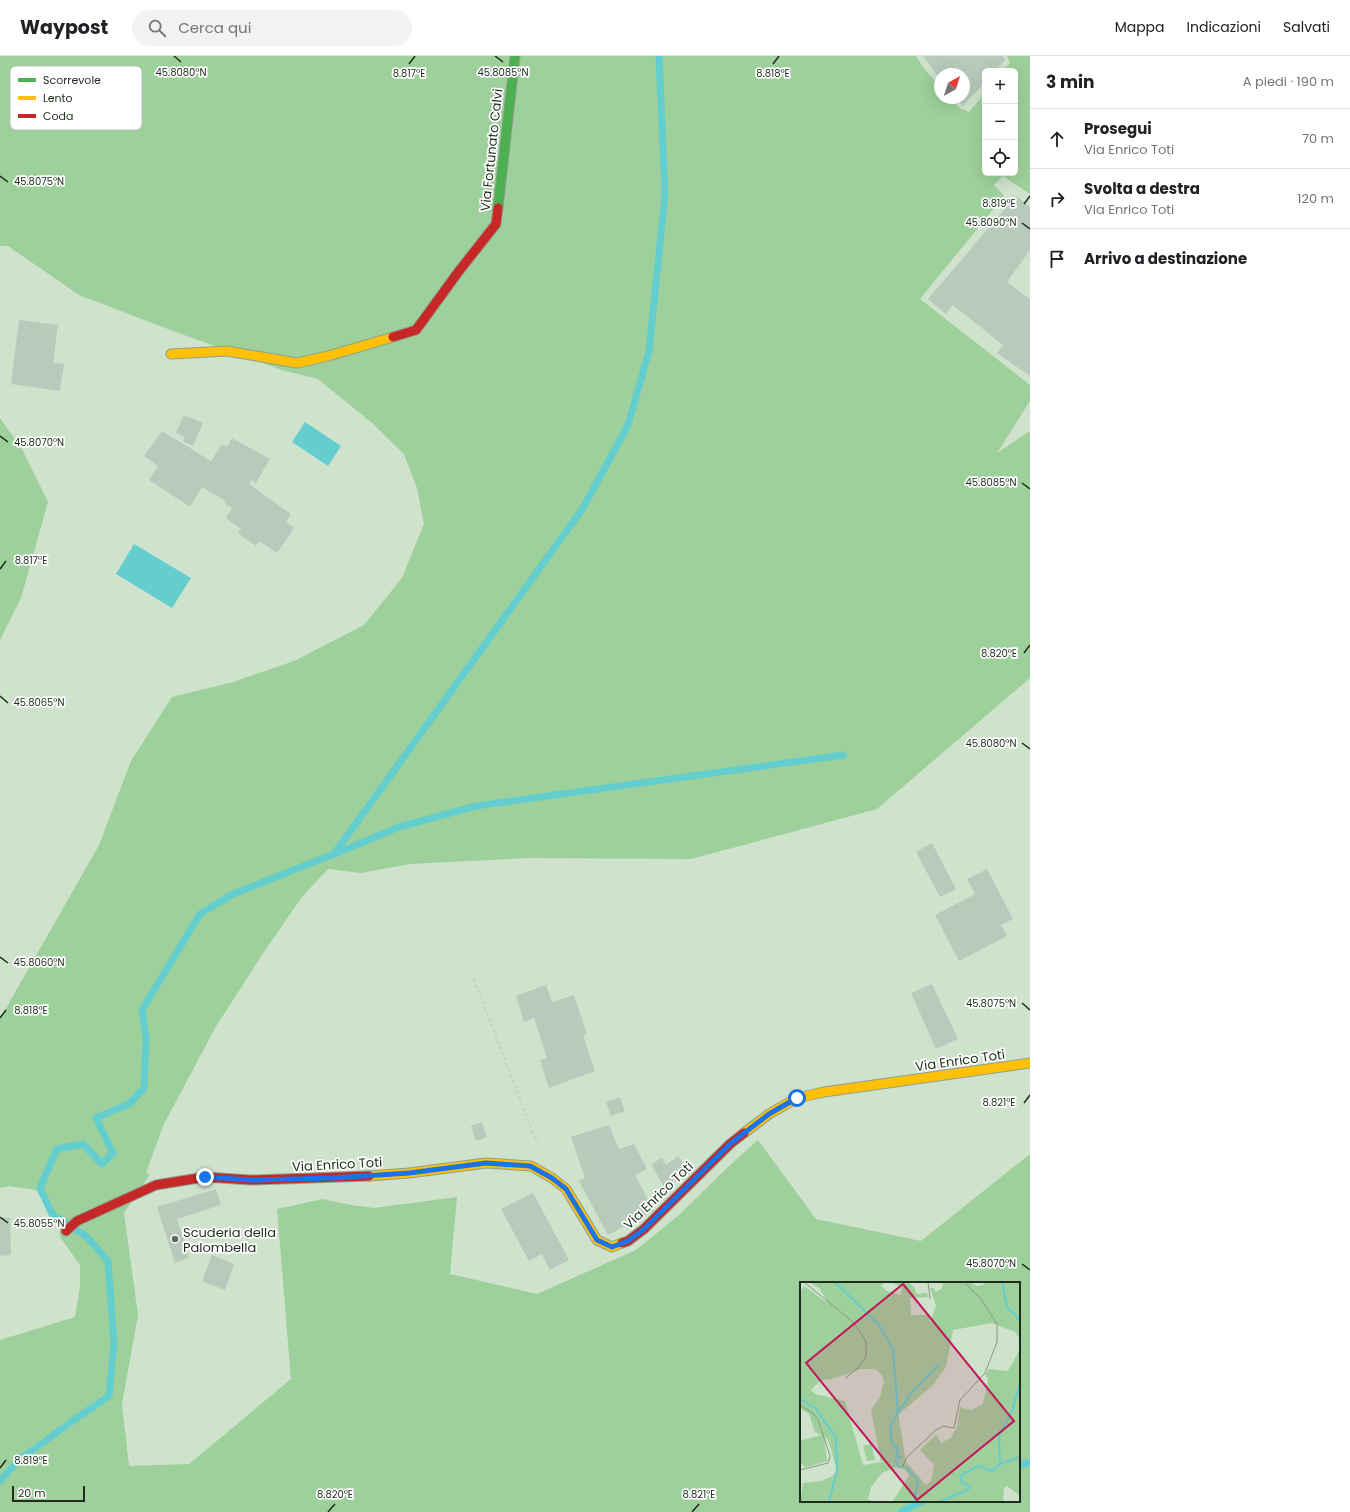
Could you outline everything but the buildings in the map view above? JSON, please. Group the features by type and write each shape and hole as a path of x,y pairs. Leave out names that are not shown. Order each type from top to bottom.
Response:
{"street":[{"name":"Via Fortunato Calvi","path":"171,354 227,351 297,363 328,356 416,330 459,270 496,224 515,56"},
{"name":"Via Enrico Toti","path":"66,1231 77,1221 156,1184 205,1177 251,1180 333,1178 409,1173 486,1163 530,1166 552,1178 566,1189 597,1240 612,1247 628,1241 644,1229 730,1144 769,1114 797,1098 824,1092 1030,1063"}],"path":[{"path":"474,979 532,1131 539,1145"}],"green space":[{"path":"0,56 916,56 922,66 934,79 934,104 956,104 961,109 969,112 982,97 982,176 1003,176 994,185 1004,196 920,299 1030,385 1030,401 997,453 1030,431 1030,678 877,809 691,859 528,858 410,864 361,873 328,869 301,898 215,1028 163,1126 146,1173 150,1174 124,1213 138,1315 122,1404 129,1466 189,1464 291,1379 277,1209 323,1199 374,1208 457,1197 450,1274 537,1294 636,1250 679,1215 758,1140 816,1219 921,1241 1030,1154 1030,1512 0,1512 0,1340 75,1317 80,1286 80,1265 60,1237 59,1219 36,1190 9,1186 0,1188 0,1019 99,845 131,761 172,697 233,682 294,661 364,625 402,578 424,524 417,488 404,454 372,423 318,379 282,370 79,295 8,246 0,246"},
{"path":"1007,56 1030,56 1030,194 1003,176 1018,176 1018,68 1006,68 1010,63"},
{"path":"0,418 23,451 48,502 21,598 0,640"}],"water":[{"path":"305,422 341,446 328,466 292,442"},
{"path":"134,544 191,578 172,608 116,574"}],"waterway":[{"path":"0,1481 19,1460 109,1396 114,1344 108,1261 87,1237 52,1214 40,1188 57,1149 83,1144 102,1164 113,1153 96,1118 129,1104 144,1088 146,1038 142,1010 200,914 231,895 334,854 583,508 628,425 649,351 665,195 659,56"},
{"path":"335,854 399,827 476,806 843,755"},
{"path":"1020,1466 1030,1462"},
{"path":"901,1512 921,1502"}],"traffic: fast":[{"path":"498,208 515,56"}],"traffic: slow":[{"path":"171,354 227,351 297,363 328,356 393,337"},
{"path":"744,1133 769,1114 797,1098 824,1092 1030,1063"},
{"path":"369,1176 409,1173 486,1163 531,1166 552,1178 566,1189 597,1240 612,1247 622,1243"}],"traffic: jam":[{"path":"393,337 416,330 459,271 496,224 498,208"},
{"path":"622,1243 628,1241 644,1229 730,1144 744,1133"},
{"path":"66,1231 77,1221 156,1185 205,1177 251,1180 369,1176"}],"place":[{"name":"Scuderia della Palombella","path":"175,1239"}],"route":[{"path":"205,1177 251,1180 333,1178 409,1173 486,1163 530,1166 552,1178 566,1189 597,1240 612,1247 628,1241 644,1229 730,1144 769,1114 797,1098"}]}
